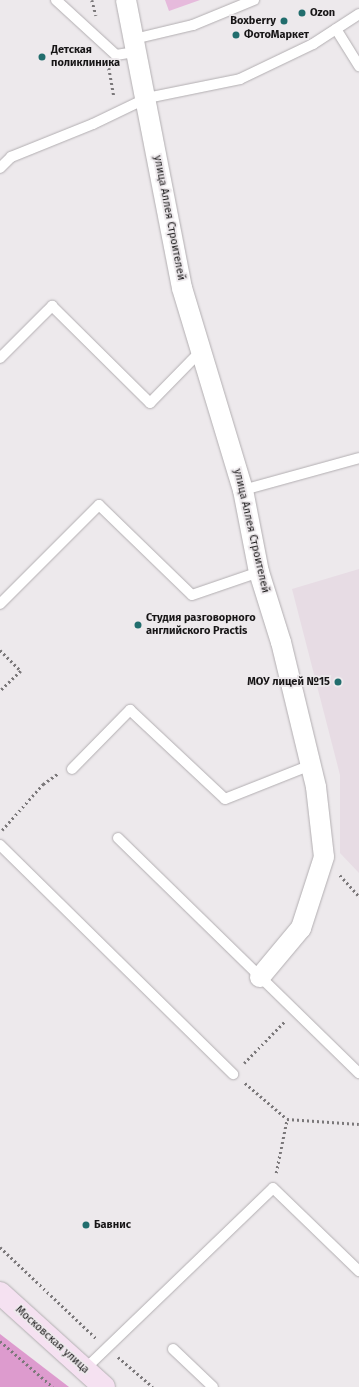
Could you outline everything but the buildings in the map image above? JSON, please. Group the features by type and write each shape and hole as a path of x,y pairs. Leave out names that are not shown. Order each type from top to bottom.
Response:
{"street":[{"name":"улица Аллея Строителей","path":"126,0 147,98 182,288 243,490 259,572 280,642 316,787 324,857 301,928 260,977"},
{"name":"Московская улица","path":"0,1293 104,1387"}],"lane":[{"path":"56,0 116,55 135,45 193,25 254,0"},
{"path":"0,168 12,157 93,124 147,98 240,79 314,44 359,14"},
{"path":"336,29 359,66"},
{"path":"0,358 52,306 150,403 201,351"},
{"path":"243,490 359,458"},
{"path":"0,604 99,505 192,595 259,572"},
{"path":"72,768 130,710 225,799 311,765"},
{"path":"118,838 359,1073"},
{"path":"0,845 234,1074"},
{"path":"84,1370 106,1347 273,1188 359,1271"},
{"path":"173,1349 213,1387"}],"path":[{"path":"0,650 21,671 0,691"},
{"path":"0,831 52,776"},
{"path":"295,1011 234,1074 287,1119 359,1124"},
{"path":"273,1188 287,1119"},
{"path":"0,1247 106,1347 153,1387"},
{"path":"0,1341 53,1387"}],"shaded area":[{"path":"165,0 200,0 169,11"},
{"name":"МОУ лицей №15","path":"359,569 359,873 340,853 340,775 292,589"},
{"path":"0,1334 69,1387 0,1387"}],"place":[{"name":"Ozon","path":"302,13"},
{"name":"Boxberry","path":"284,21"},
{"name":"ФотоМаркет","path":"236,35"},
{"name":"Детская поликлиника","path":"42,57"},
{"name":"Студия разговорного английского Practis","path":"138,625"},
{"name":"МОУ лицей №15","path":"338,682"},
{"name":"Бавнис","path":"86,1225"}]}
